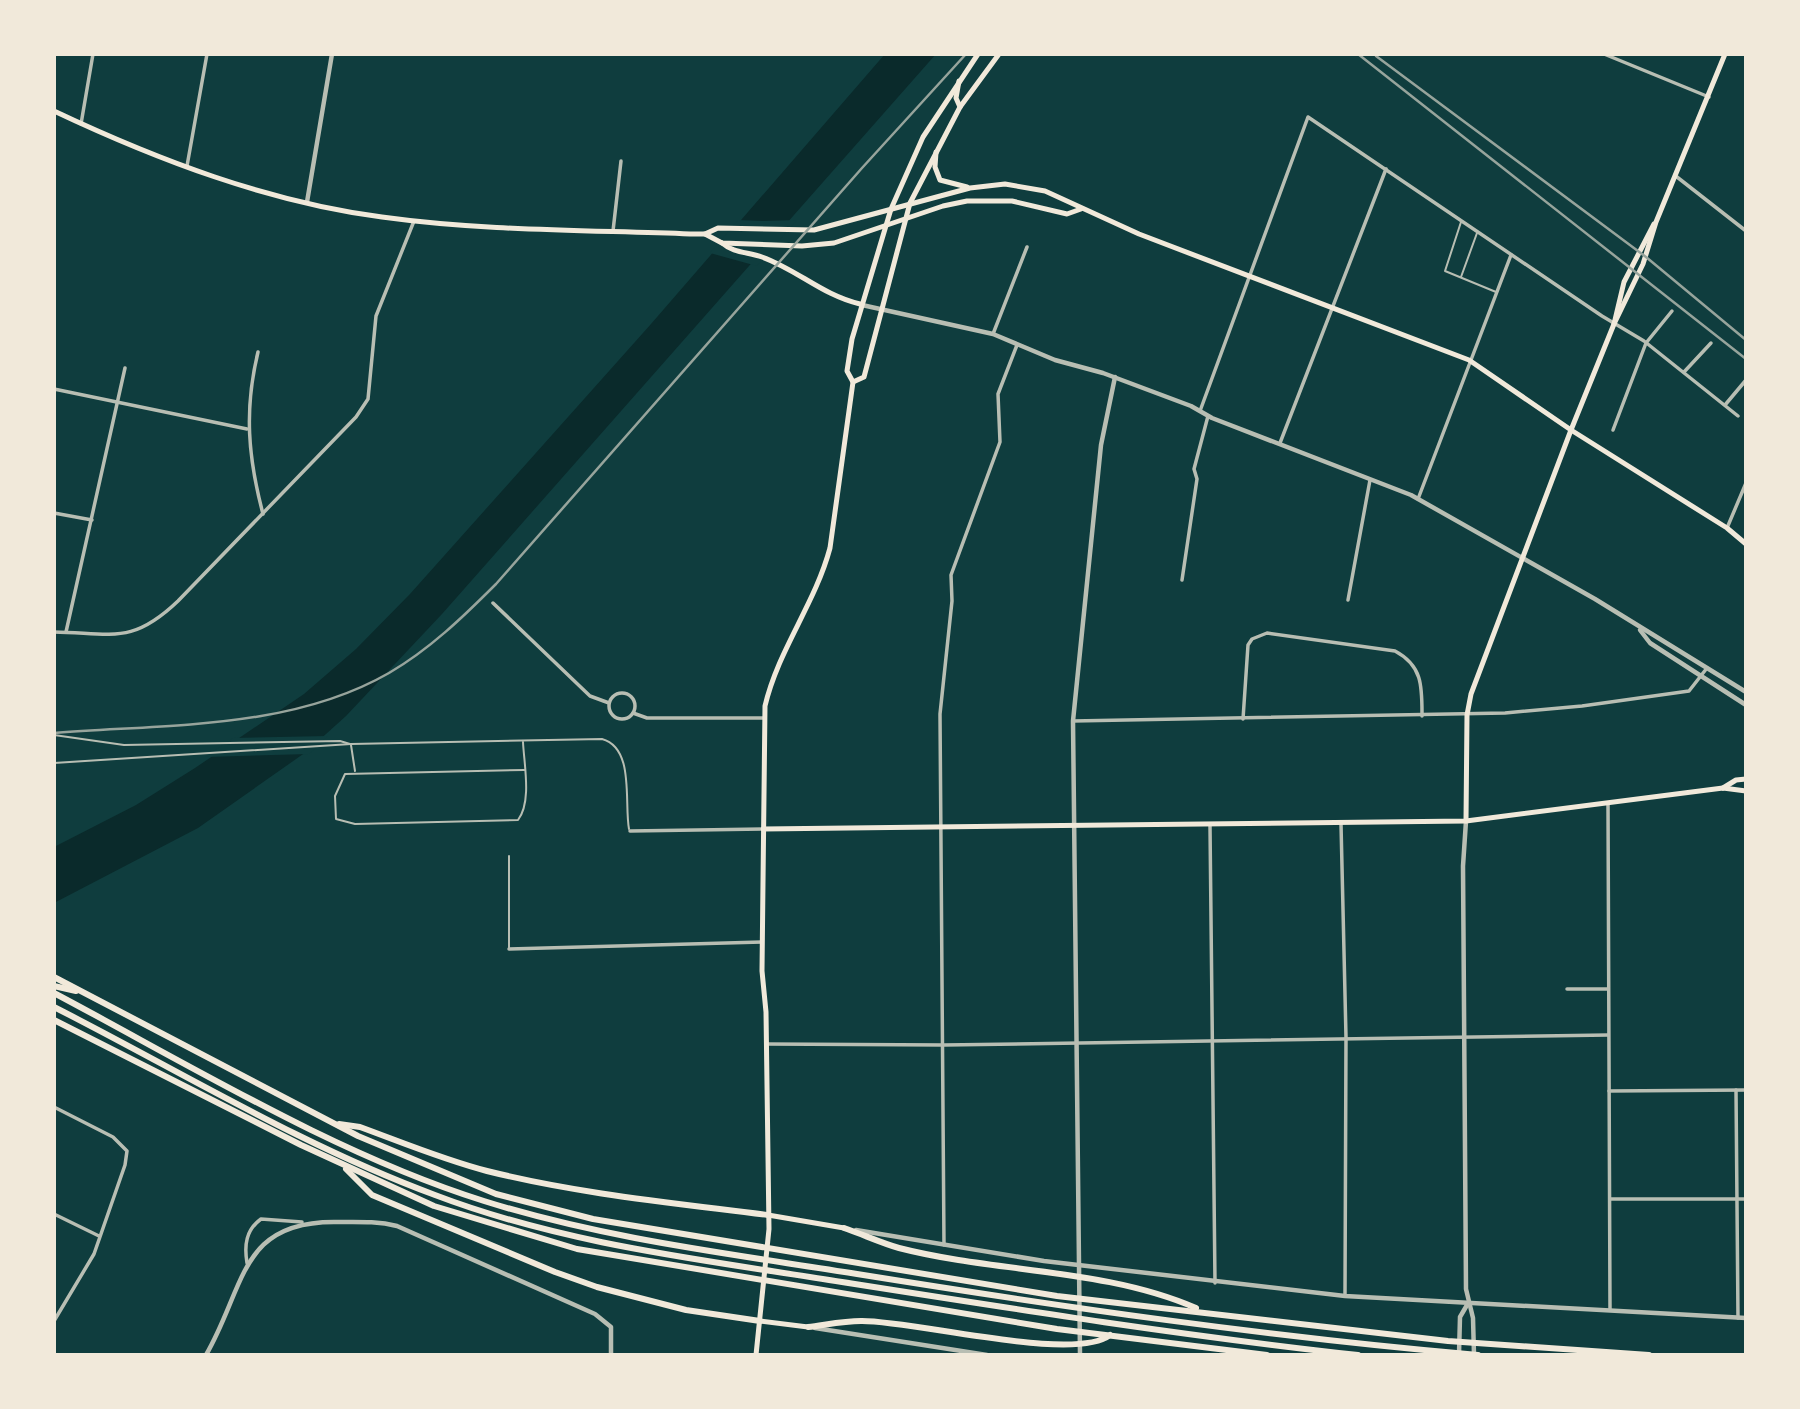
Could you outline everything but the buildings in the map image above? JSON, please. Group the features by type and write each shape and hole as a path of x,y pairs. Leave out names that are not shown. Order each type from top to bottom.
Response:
{"highway":[{"path":"54,977 333,1124 496,1194 593,1219 1057,1296 1486,1345 1649,1355"},
{"path":"54,986 85,993"},
{"path":"54,993 322,1135 412,1175 482,1201 556,1222 749,1257 1057,1306 1295,1337 1476,1355"},
{"path":"54,1007 332,1152 436,1196 576,1238 1057,1317 1358,1355"},
{"path":"54,1020 343,1166 434,1206 535,1238 577,1249 1057,1329 1267,1355"},
{"path":"333,1124 360,1127 484,1171 540,1183 593,1193 768,1215"},
{"path":"343,1166 372,1195 566,1276 685,1310 760,1321"},
{"path":"844,1228 899,1248 1103,1283 1175,1299 1204,1312"},
{"path":"808,1327 862,1321 1058,1344 1105,1336"}],"main road":[{"path":"757,1355 768,1215 762,942 763,718 773,675 822,574 830,548 853,382 847,367 860,304 884,227 923,137 978,54"},
{"path":"853,382 864,377 910,203 960,107 999,54"},
{"path":"1614,324 1623,313 1656,222 1725,54"},
{"path":"960,79 956,98 960,107"},
{"path":"54,111 187,168 307,202 414,221 613,232 705,234 718,228 814,230 970,188 1005,184 1045,191 1081,209 1249,276 1469,360 1572,430 1727,528 1746,544"},
{"path":"936,149 935,167 940,180 970,188"},
{"path":"722,243 802,246 834,243 943,206 983,200 1012,201 1067,214 1081,209"},
{"path":"1466,821 1467,715 1471,694 1614,324 1624,282 1640,246 1656,222"},
{"path":"705,234 729,249 764,258 823,292 860,304"},
{"path":"1723,789 1736,780 1746,779"},
{"path":"763,829 1466,821 1723,789 1746,791"},
{"path":"768,1215 844,1228"},
{"path":"760,1321 808,1327"}],"street":[{"path":"81,124 93,54"},
{"path":"187,168 207,54"},
{"path":"307,202 332,54"},
{"path":"1604,54 1709,97"},
{"path":"1200,411 1308,117 1646,343 1738,416"},
{"path":"613,232 621,161"},
{"path":"1280,443 1386,169"},
{"path":"1676,177 1746,231"},
{"path":"54,632 123,633 138,631 160,618 356,417 368,400 376,316 414,221"},
{"path":"993,334 1027,247"},
{"path":"1418,499 1511,255"},
{"path":"860,304 993,334 1017,345 1115,377 1418,499 1615,611 1639,629 1746,692"},
{"path":"1613,430 1646,343 1672,311"},
{"path":"1684,372 1711,343"},
{"path":"944,1245 940,714 952,601 951,575 1000,442 998,394 1017,345"},
{"path":"258,352 248,401 247,429 263,514"},
{"path":"66,632 125,368"},
{"path":"1080,1355 1073,721 1101,445 1115,377"},
{"path":"1725,405 1746,380"},
{"path":"54,390 247,429"},
{"path":"1182,580 1197,479 1194,470 1208,416"},
{"path":"1348,600 1370,480"},
{"path":"1727,528 1746,483"},
{"path":"54,513 92,520"},
{"path":"493,603 590,696 609,703"},
{"path":"1639,629 1650,643 1746,705"},
{"path":"1243,719 1248,645 1252,639 1267,633 1381,648 1406,657 1419,674 1422,684 1422,716"},
{"path":"1073,721 1467,715 1582,706 1689,691 1707,668"},
{"path":"625,693 634,701 633,713 627,718 615,717 610,711 609,703 614,696 625,693"},
{"path":"633,713 647,718 763,718"},
{"path":"1608,804 1610,1309"},
{"path":"1466,821 1463,866 1468,1304 1474,1318 1476,1355"},
{"path":"1342,824 1346,1037 1345,1296"},
{"path":"1210,826 1215,1040 1215,1283"},
{"path":"630,831 763,829"},
{"path":"509,949 762,942"},
{"path":"1567,989 1608,989"},
{"path":"766,1044 944,1045 1608,1035"},
{"path":"1736,1090 1738,1318"},
{"path":"1609,1091 1746,1090"},
{"path":"54,1107 113,1137 127,1151 125,1165 94,1254 54,1321"},
{"path":"1610,1199 1746,1199"},
{"path":"54,1214 100,1237"},
{"path":"247,1263 245,1250 248,1234 261,1219 382,1222 427,1239 595,1314 611,1327 611,1355"},
{"path":"206,1355 219,1332 247,1263 271,1236 302,1222"},
{"path":"844,1228 1044,1261 1215,1283 1345,1296 1746,1318"},
{"path":"1459,1355 1460,1317 1468,1304"},
{"path":"808,1327 987,1355"},
{"path":"928,1355 929,1347"}],"lane":[{"path":"1461,221 1445,271 1496,292"},
{"path":"1461,277 1478,232"},
{"path":"54,735 108,744 340,741 351,744"},
{"path":"54,763 351,744 602,739 615,745 623,760 630,831"},
{"path":"523,741 524,770 524,810 518,820 355,824 336,819 337,787 345,774 524,770"},
{"path":"351,744 355,772"},
{"path":"509,856 509,949"}],"water":[{"path":"885,54 936,54 442,614 346,716 306,752 198,828 54,903 54,847 136,805 195,768 304,694 356,649 410,594 651,324"}],"pier":[{"path":"738,220 797,220 757,266 710,253"},
{"path":"328,736 309,754 205,757 233,738"}],"railway":[{"path":"54,733 183,725 269,715 351,692 389,673 418,654 496,584 862,168 966,54"},
{"path":"1358,54 1746,359"},
{"path":"1376,56 1646,257 1746,340"}]}
